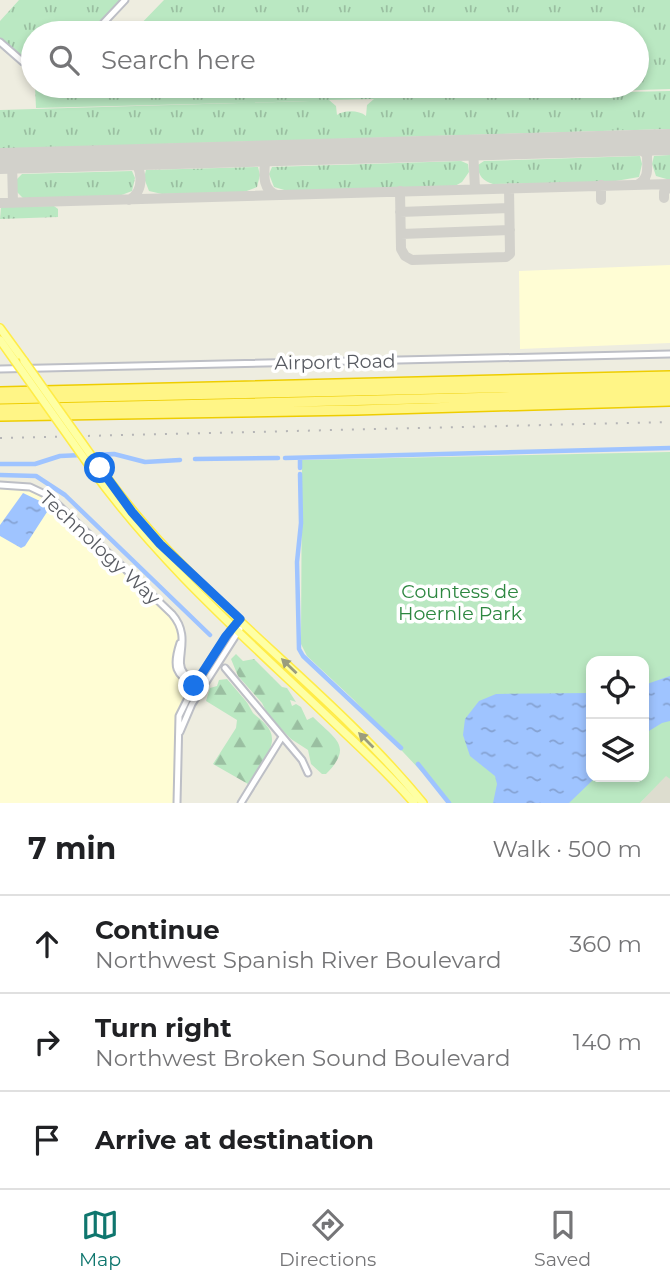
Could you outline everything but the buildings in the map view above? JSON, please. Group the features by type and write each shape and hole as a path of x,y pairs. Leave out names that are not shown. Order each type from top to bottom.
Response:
{"highway":[{"path":"0,392 670,376"},
{"path":"401,391 467,380"},
{"path":"0,399 670,384"},
{"path":"0,409 670,393"},
{"path":"301,401 356,410"},
{"path":"0,416 670,401"}],"main road":[{"path":"0,328 132,512 160,544 423,803"},
{"path":"0,340 124,513 155,549 236,629 392,773 414,803"}],"street":[{"path":"105,21 125,0"},
{"path":"0,42 21,60"},
{"name":"Airport Road","path":"0,369 670,354"},
{"name":"Technology Way","path":"0,485 30,487 49,496 172,614 183,637 176,659 177,669 182,678 202,689"},
{"path":"177,803 179,716 195,684 242,622"},
{"path":"178,738 184,719 236,629"},
{"path":"225,668 302,760 308,773"},
{"path":"241,803 282,737"}],"shaded area":[{"path":"670,265 670,343 520,349 519,271"},
{"path":"0,485 19,485 49,496 172,614 183,637 176,659 194,686 182,707 177,803 0,803"},
{"path":"666,775 670,779 670,803 640,803"}],"green space":[{"path":"19,0 121,0 101,21 21,21 21,56 0,38 0,21"},
{"path":"164,0 670,0 670,89 649,90 649,21 144,21"},
{"path":"649,91 670,91 670,129 0,149 0,110 310,101 36,108 36,98 649,98","holes":["374,99 367,105 366,116 352,111 337,115 336,106 329,100"]},
{"path":"670,155 670,180 656,176 652,164 654,156"},
{"path":"640,156 642,164 639,177 610,182 493,184 482,178 478,169 478,165 484,161"},
{"path":"461,161 468,164 469,172 462,182 455,186 288,191 274,187 269,174 272,167"},
{"path":"258,167 260,175 257,187 244,192 162,194 149,191 144,178 146,170"},
{"path":"132,171 135,178 132,191 119,196 24,199 17,192 16,180 22,174"},
{"path":"54,206 58,209 58,217 0,219 1,207"},
{"name":"Countess de Hoernle Park","path":"670,452 670,779 666,776 640,803 448,803 354,700 307,656 301,644 302,460"},
{"path":"236,654 243,661 254,659 282,687 287,688 296,702 290,700 292,706 296,704 301,707 307,720 313,717 334,737 340,749 339,756 326,774 322,774 311,764 308,750 291,739 268,715 262,703 238,676 231,659"},
{"path":"227,679 266,725 272,736 269,752 248,784 213,764 236,728 237,720 206,701 210,688 217,686 219,680"}],"water":[{"path":"23,493 42,502 47,512 21,548 0,536 0,525"},
{"path":"670,676 670,721 649,731 649,719 649,683"},
{"path":"586,693 586,782 591,782 569,803 493,803 497,784 495,776 470,756 463,735 465,719 479,701 496,694"}],"waterway":[{"path":"285,458 670,448"},
{"path":"90,455 114,454 145,462 180,460"},
{"path":"0,464 35,464 60,456 82,455"},
{"path":"195,459 278,458"},
{"path":"300,458 300,468"},
{"path":"300,474 301,523 297,562 299,649 303,656 401,748"},
{"path":"0,475 36,476 65,495 210,635"},
{"path":"418,764 449,803"}],"taxiway":[{"path":"647,155 650,148 658,142"},
{"path":"636,143 647,155 646,176 637,185"},
{"path":"473,148 475,189"},
{"path":"275,153 265,162 264,177 266,186 277,195"},
{"path":"254,154 261,158 265,165"},
{"path":"128,158 140,172 138,191 129,200"},
{"path":"12,161 13,203"},
{"path":"0,203 670,184"},
{"path":"601,185 601,200"},
{"path":"664,198 664,192 670,186"},
{"path":"400,191 401,249 405,256 412,260 506,257 510,254 509,188"},
{"path":"400,212 509,208"},
{"path":"401,234 510,230"}],"runway":[{"path":"0,161 670,142"}],"railway":[{"path":"0,438 670,422"}],"route":[{"path":"100,468 132,512 160,544 240,619 194,686"}]}
